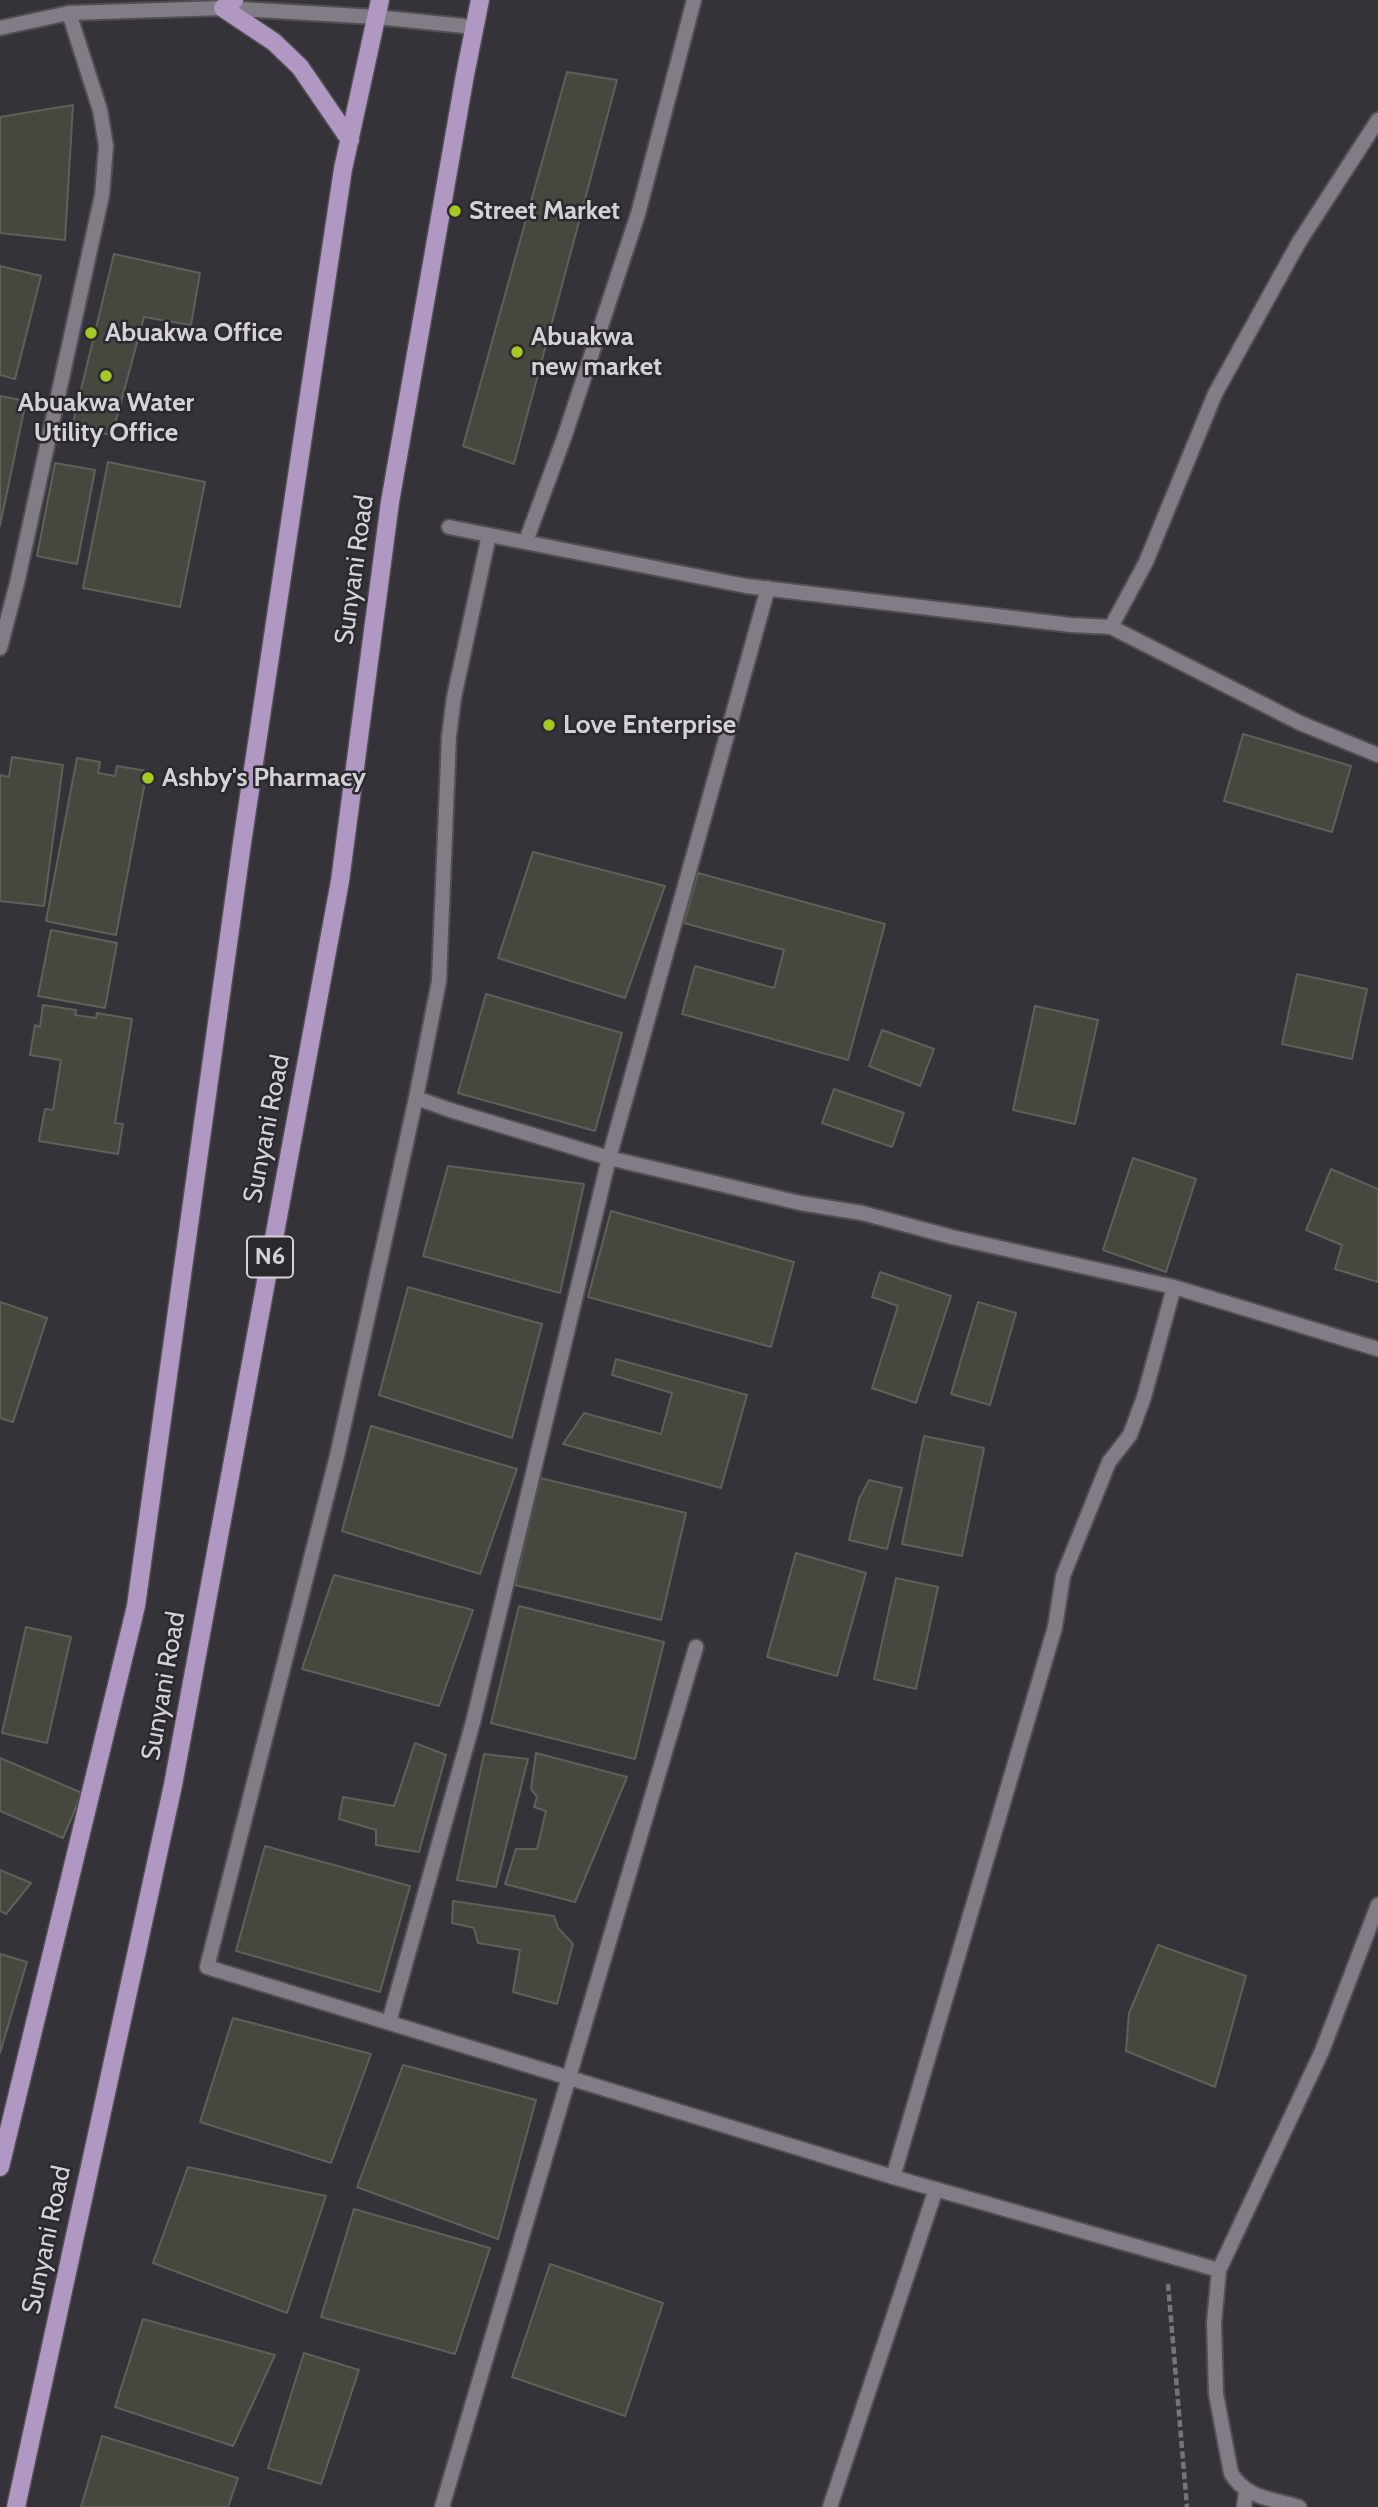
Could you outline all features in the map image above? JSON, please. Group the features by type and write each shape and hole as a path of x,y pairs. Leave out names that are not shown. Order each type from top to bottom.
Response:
{"main road":[{"name":"Sunyani Road","path":"16,2507 173,1785 338,895 390,502 480,0"},
{"path":"229,4 300,67 350,140"},
{"name":"Sunyani Road","path":"0,2167 136,1606 242,844 344,169 378,8"}],"street":[{"path":"526,541 565,435 638,214 694,0"},
{"path":"0,28 69,13 229,4 378,8 474,27"},
{"path":"0,648 17,583 102,195 106,146 100,110 69,13"},
{"path":"1111,627 1146,562 1215,394 1299,242 1378,121"},
{"path":"449,527 768,588 1071,625 1111,627 1300,723 1378,755"},
{"path":"489,535 451,723 439,981 416,1098 337,1457 207,1967 893,2177 1219,2270"},
{"path":"389,2022 473,1722 609,1158 768,588"},
{"path":"416,1098 450,1111 609,1158 800,1203 862,1213 952,1237 1174,1287 1378,1349"},
{"path":"893,2177 1055,1627 1063,1576 1109,1462 1130,1435 1144,1397 1174,1287"},
{"path":"442,2507 696,1647"},
{"path":"1299,2507 1245,2500 1231,2473 1216,2394 1214,2323 1219,2270 1322,2051 1378,1905"},
{"path":"830,2507 936,2189"}],"path":[{"path":"1166,2255 1186,2507"}],"building":[{"name":"Abuakwa new market","path":"567,72 617,80 514,464 463,446"},
{"path":"73,105 65,240 0,233 0,117"},
{"name":"Abuakwa Water Utility Office","path":"114,254 200,273 191,325 144,317 112,435 72,427"},
{"path":"0,266 41,276 15,379 0,375"},
{"path":"0,396 26,401 0,526"},
{"path":"108,462 205,482 180,607 83,588"},
{"path":"55,463 95,470 77,564 37,556"},
{"path":"1243,734 1351,766 1332,832 1224,801"},
{"path":"12,757 63,765 44,906 0,901 0,775 9,777"},
{"path":"77,758 100,762 98,773 115,776 117,766 147,771 116,935 46,921"},
{"path":"533,852 665,886 625,998 498,958"},
{"path":"698,873 885,924 848,1060 682,1014 695,966 774,988 784,950 684,923"},
{"path":"51,930 117,943 105,1008 38,996"},
{"path":"1297,974 1367,989 1352,1059 1282,1044"},
{"path":"486,994 622,1033 595,1131 458,1093"},
{"path":"43,1005 76,1010 75,1015 96,1018 97,1013 132,1019 115,1123 123,1124 118,1154 39,1141 45,1109 53,1110 61,1060 30,1055 35,1025 40,1027"},
{"path":"1035,1006 1098,1020 1075,1124 1013,1110"},
{"path":"882,1030 934,1049 920,1086 869,1066"},
{"path":"834,1089 904,1113 892,1147 822,1123"},
{"path":"1133,1158 1196,1179 1166,1272 1103,1250"},
{"path":"448,1166 584,1184 560,1293 423,1256"},
{"path":"1331,1169 1378,1189 1378,1282 1335,1269 1342,1245 1306,1230"},
{"path":"611,1211 794,1262 771,1347 588,1297"},
{"path":"880,1272 951,1296 916,1403 872,1388 898,1306 872,1297"},
{"path":"408,1287 542,1324 512,1438 379,1395"},
{"path":"0,1302 47,1318 13,1422 0,1418"},
{"path":"978,1302 1016,1313 990,1405 951,1394"},
{"path":"616,1359 747,1395 721,1488 563,1444 584,1413 661,1434 672,1393 612,1375"},
{"path":"371,1426 517,1469 480,1574 342,1531"},
{"path":"924,1436 984,1448 962,1556 902,1544"},
{"path":"540,1478 686,1513 661,1620 515,1585"},
{"path":"869,1480 902,1488 887,1549 849,1540 859,1499"},
{"path":"796,1553 866,1573 837,1676 767,1657"},
{"path":"334,1575 473,1610 439,1706 302,1669"},
{"path":"896,1578 938,1587 916,1689 874,1679"},
{"path":"519,1606 664,1642 635,1759 491,1723"},
{"path":"26,1627 71,1637 47,1743 2,1733"},
{"path":"415,1743 446,1755 419,1852 376,1845 376,1830 339,1819 343,1797 394,1806"},
{"path":"536,1753 627,1777 575,1902 505,1884 516,1849 537,1849 546,1811 534,1807 537,1797 531,1789"},
{"path":"484,1754 528,1759 496,1887 457,1880"},
{"path":"0,1758 82,1793 63,1838 0,1811"},
{"path":"265,1846 410,1886 380,1992 236,1951"},
{"path":"0,1870 31,1883 6,1914 0,1911"},
{"path":"453,1901 554,1916 558,1928 573,1944 557,2004 513,1992 520,1950 478,1943 474,1928 452,1923"},
{"path":"1158,1945 1246,1976 1215,2087 1126,2051 1129,2013"},
{"path":"0,1954 27,1962 0,2053"},
{"path":"233,2018 371,2054 331,2163 200,2122"},
{"path":"403,2065 536,2100 498,2239 357,2187"},
{"path":"188,2167 326,2196 287,2313 153,2263"},
{"path":"354,2209 490,2248 455,2354 321,2317"},
{"path":"550,2264 663,2303 625,2416 512,2377"},
{"path":"143,2319 275,2355 233,2446 115,2407"},
{"path":"304,2353 359,2370 321,2484 268,2468"},
{"path":"102,2436 238,2478 228,2507 81,2507"}],"place":[{"name":"Street Market","path":"455,211"},
{"name":"Abuakwa Office","path":"91,333"},
{"name":"Abuakwa new market","path":"517,352"},
{"name":"Abuakwa Water Utility Office","path":"106,376"},
{"name":"Love Enterprise","path":"549,725"},
{"name":"Ashby's Pharmacy","path":"148,778"}]}
